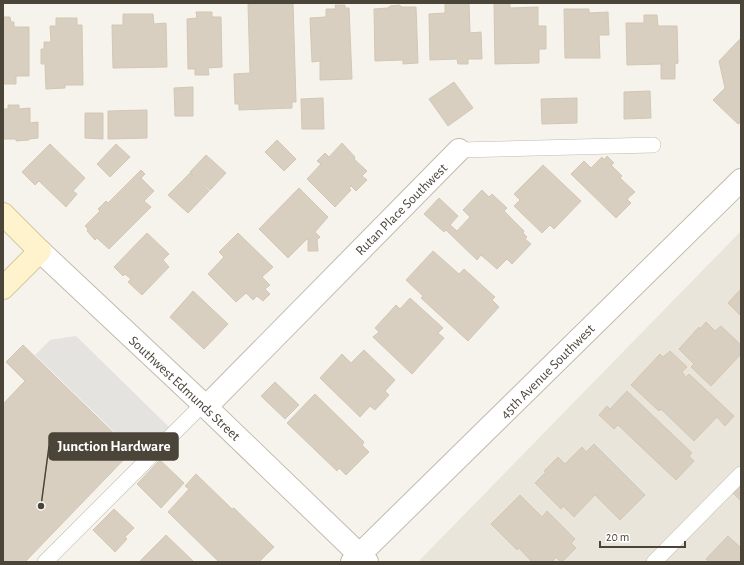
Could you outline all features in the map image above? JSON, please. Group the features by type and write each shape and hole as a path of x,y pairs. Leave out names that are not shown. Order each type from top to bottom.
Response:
{"street":[{"name":"Rutan Place Southwest","path":"204,405 459,150"},
{"name":"45th Avenue Southwest","path":"360,560 741,180"},
{"name":"Southwest Edmunds Street","path":"3,214 40,251 204,405 360,560"},
{"path":"3,288 40,251"}],"lane":[{"name":"Rutan Place Southwest","path":"459,150 654,145"},
{"path":"45,562 204,405"},
{"path":"654,562 741,474"}],"shaded area":[{"path":"741,231 741,562 418,562"},
{"path":"76,336 169,427 140,457 35,355 50,340"}],"building":[{"path":"293,3 296,102 292,102 292,108 239,110 239,104 235,104 234,74 250,73 248,4"},
{"path":"445,3 469,3 470,33 481,32 482,59 468,59 468,64 458,64 457,59 430,60 429,14 445,13"},
{"path":"494,3 510,3 510,8 538,7 538,26 546,26 546,49 539,49 539,63 495,64"},
{"path":"335,5 345,5 345,8 349,8 352,79 320,80 320,61 312,62 310,18 326,17 326,9 336,9"},
{"path":"399,5 402,7 416,7 418,63 403,64 403,60 375,61 374,9 388,8 390,6"},
{"path":"564,9 589,9 589,13 608,12 609,35 599,35 600,58 565,58"},
{"path":"196,12 212,12 212,17 221,17 222,67 208,68 209,75 195,75 195,69 188,69 187,19 197,18"},
{"path":"123,14 153,14 154,24 166,23 167,67 113,68 112,25 123,25"},
{"path":"644,15 657,15 658,26 677,26 678,63 675,64 675,79 661,79 661,64 627,65 626,23 644,23"},
{"path":"3,17 10,17 11,22 14,22 14,27 29,27 29,76 16,76 16,84 3,84"},
{"path":"56,18 77,18 77,25 82,25 83,85 65,85 65,88 46,89 45,64 41,64 41,49 44,49 44,42 51,42 50,26 56,26"},
{"path":"741,38 741,122 738,124 713,100 725,88 719,61"},
{"path":"454,82 473,108 448,126 429,99"},
{"path":"193,87 193,116 175,116 174,88"},
{"path":"650,91 651,118 624,119 624,92"},
{"path":"323,98 324,129 302,129 301,99"},
{"path":"577,98 577,123 542,124 541,99"},
{"path":"8,105 19,105 19,109 30,108 30,123 38,122 38,138 16,141 16,139 3,139 3,109 8,109"},
{"path":"147,110 147,138 108,139 108,111"},
{"path":"85,113 103,113 103,139 85,138"},
{"path":"277,140 296,159 284,171 265,152"},
{"path":"342,143 355,157 354,159 367,171 362,176 367,180 356,191 351,186 349,188 351,190 335,207 307,179 321,164 317,161 325,153 329,157"},
{"path":"50,144 85,178 73,191 77,194 66,207 39,181 35,185 22,172"},
{"path":"116,144 130,157 110,177 97,164"},
{"path":"206,155 226,173 210,190 190,172"},
{"path":"607,156 614,163 611,165 622,176 620,178 635,192 627,199 631,203 616,218 571,174 584,161 591,168 602,157 604,160"},
{"path":"543,165 581,201 554,229 550,225 542,233 514,206 520,200 514,194"},
{"path":"141,170 145,174 141,178 154,191 144,201 151,207 109,249 97,238 95,240 87,231 88,229 85,226 100,211 98,209 106,201 108,203"},
{"path":"190,173 209,191 188,213 168,195"},
{"path":"299,188 328,217 315,232 320,237 317,240 318,251 308,251 307,239 288,258 259,229"},
{"path":"482,190 489,197 492,194 507,208 504,211 524,231 523,233 527,237 525,239 531,244 512,264 507,259 497,269 481,255 477,260 446,230 444,232 424,214 439,198 458,216 450,225 457,231 470,217 463,210"},
{"path":"147,233 169,254 163,260 169,267 142,295 128,282 131,279 125,274 123,276 114,267"},
{"path":"238,233 273,267 262,277 270,285 265,289 270,294 263,301 257,296 253,300 246,293 236,302 208,274 224,257 219,252"},
{"path":"433,251 459,274 464,269 495,297 492,300 499,307 468,341 421,298 423,296 406,280"},
{"path":"741,289 741,316 728,303"},
{"path":"193,291 228,324 204,349 170,317"},
{"path":"410,298 443,328 438,333 444,338 412,374 373,337 379,332 375,328 396,305 400,309"},
{"path":"706,322 715,331 721,326 741,345 741,354 711,386 691,367 694,364 679,349 699,327 700,329"},
{"path":"23,345 132,451 25,562 3,562 3,404 25,381 6,362"},
{"path":"364,350 395,380 385,391 389,395 375,410 370,406 360,417 320,378 342,354 351,363"},
{"path":"670,351 687,367 682,372 686,377 689,374 734,416 725,426 717,417 694,441 661,409 659,411 631,385 660,354 663,357"},
{"path":"275,382 299,405 285,419 261,396"},
{"path":"627,391 692,453 689,456 694,461 676,480 618,425 614,429 599,415 607,406 610,409"},
{"path":"315,394 364,442 362,445 369,452 346,475 339,468 337,471 287,423"},
{"path":"594,444 645,495 620,520 595,495 574,517 563,506 561,509 535,483 546,472 544,471 558,457 565,464 582,447 586,452"},
{"path":"160,460 184,483 161,508 137,484"},
{"path":"196,474 274,547 259,562 219,562 168,512 189,489 185,486"},
{"path":"741,485 741,501 733,493"},
{"path":"520,495 542,517 547,511 575,539 571,543 576,548 562,562 556,557 552,562 532,562 519,548 517,550 491,524"},
{"path":"114,509 134,528 125,537 127,539 115,552 93,530"},
{"path":"166,535 194,562 139,562"},
{"path":"728,536 741,548 741,562 709,562 706,559"}],"place":[{"name":"Junction Hardware","path":"41,506"}]}
